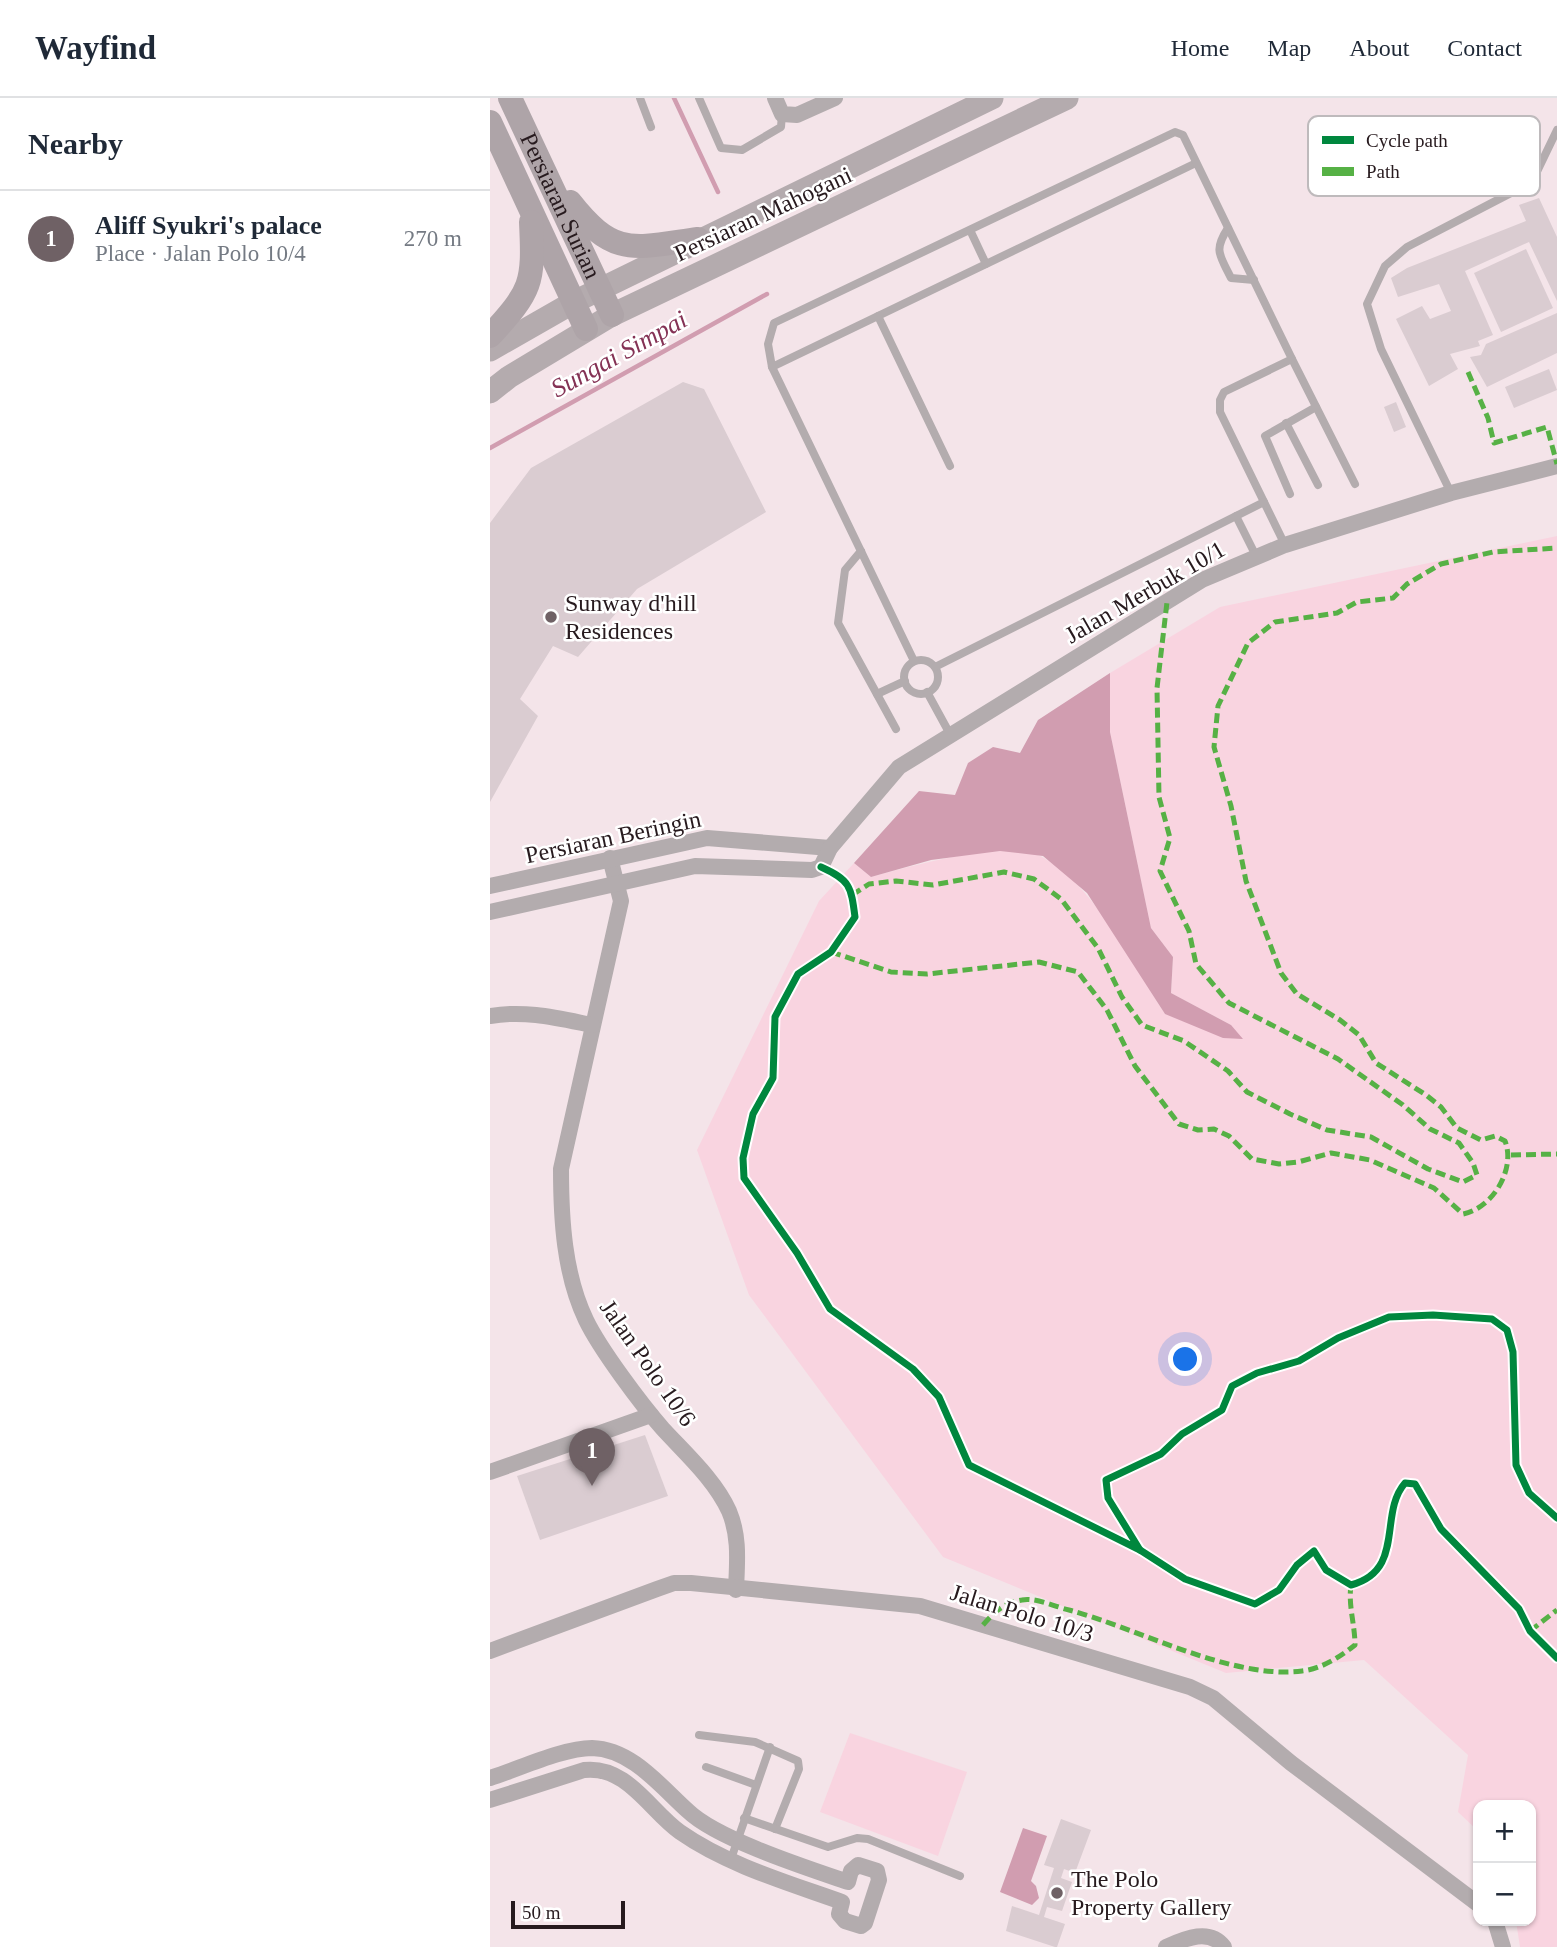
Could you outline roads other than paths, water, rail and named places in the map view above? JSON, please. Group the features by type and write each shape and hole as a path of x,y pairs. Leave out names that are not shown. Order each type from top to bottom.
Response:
{"main road":[{"name":"Persiaran Mahogani","path":"490,350 600,288 992,98"},
{"name":"Persiaran Mahogani","path":"490,392 612,315 1068,98"},
{"name":"Persiaran Surian","path":"514,104 612,315"},
{"name":"Persiaran Surian","path":"490,122 586,329"},
{"path":"543,169 591,229 613,243 643,247 698,239"},
{"path":"490,336 522,300 534,268 530,207"}],"street":[{"path":"775,98 782,114 797,115 835,98"},
{"name":"Jalan Merbuk 10/1","path":"821,867 830,848 899,767 1202,580 1285,545 1451,493 1557,466"},
{"name":"Persiaran Beringin","path":"490,886 708,838 830,848"},
{"name":"Jalan Polo 10/6","path":"610,858 619,884 621,901 561,1169 561,1206 568,1261 587,1322 650,1415 714,1486 729,1512 738,1544 736,1590"},
{"name":"Persiaran Beringin","path":"490,912 695,866 813,870 821,867"},
{"path":"490,1016 514,1012 541,1014 592,1026"},
{"path":"490,1472 650,1415"},
{"name":"Jalan Polo 10/3","path":"490,1651 674,1583 920,1606 1190,1687 1213,1698 1291,1763 1473,1900"},
{"path":"490,1779 580,1749 603,1749 643,1768 690,1813 715,1830 848,1882"},
{"path":"519,1769 526,1788"},
{"path":"490,1800 584,1770 598,1769 632,1786 677,1829 705,1849 842,1902"},
{"path":"858,1865 873,1869 879,1875 865,1923 855,1925 841,1919 842,1902 848,1882 851,1871 858,1865"},
{"path":"1497,1926 1503,1947"},
{"path":"1166,1947 1209,1934 1218,1938 1224,1947"}],"lane":[{"path":"639,98 651,127"},
{"path":"699,98 721,148 742,150 781,127 782,114"},
{"path":"1540,165 1557,130"},
{"path":"914,662 772,367 768,344 774,323 1175,132 1183,135 1355,484"},
{"path":"772,367 1196,163"},
{"path":"1451,493 1381,349 1367,304 1385,266 1407,247 1505,196"},
{"path":"1228,228 1218,243 1218,251 1231,278 1254,281"},
{"path":"970,230 986,264"},
{"path":"878,316 950,466"},
{"path":"1285,545 1220,412 1220,400 1224,392 1292,359"},
{"path":"1290,494 1265,436 1316,407"},
{"path":"1286,423 1318,485"},
{"path":"935,667 1264,502"},
{"path":"1236,516 1256,556"},
{"path":"861,551 845,570 838,623 895,729"},
{"path":"925,660 935,667 937,681 927,692 911,690 905,681 906,669 914,662 925,660"},
{"path":"877,694 905,681"},
{"path":"927,692 951,736"},
{"path":"699,1735 770,1747 794,1757 799,1769 775,1829"},
{"path":"731,1858 770,1747"},
{"path":"706,1767 756,1784"},
{"path":"744,1818 828,1847 857,1838 868,1839 960,1876"}],"waterway":[{"name":"Sungai Simpai","path":"674,98 718,192"},
{"name":"Sungai Simpai","path":"490,448 767,294"}],"place":[{"name":"Sunway d'hill Residences","path":"551,617"},
{"name":"Aliff Syukri's palace","path":"592,1486"},
{"name":"The Polo Property Gallery","path":"1057,1893"}]}
